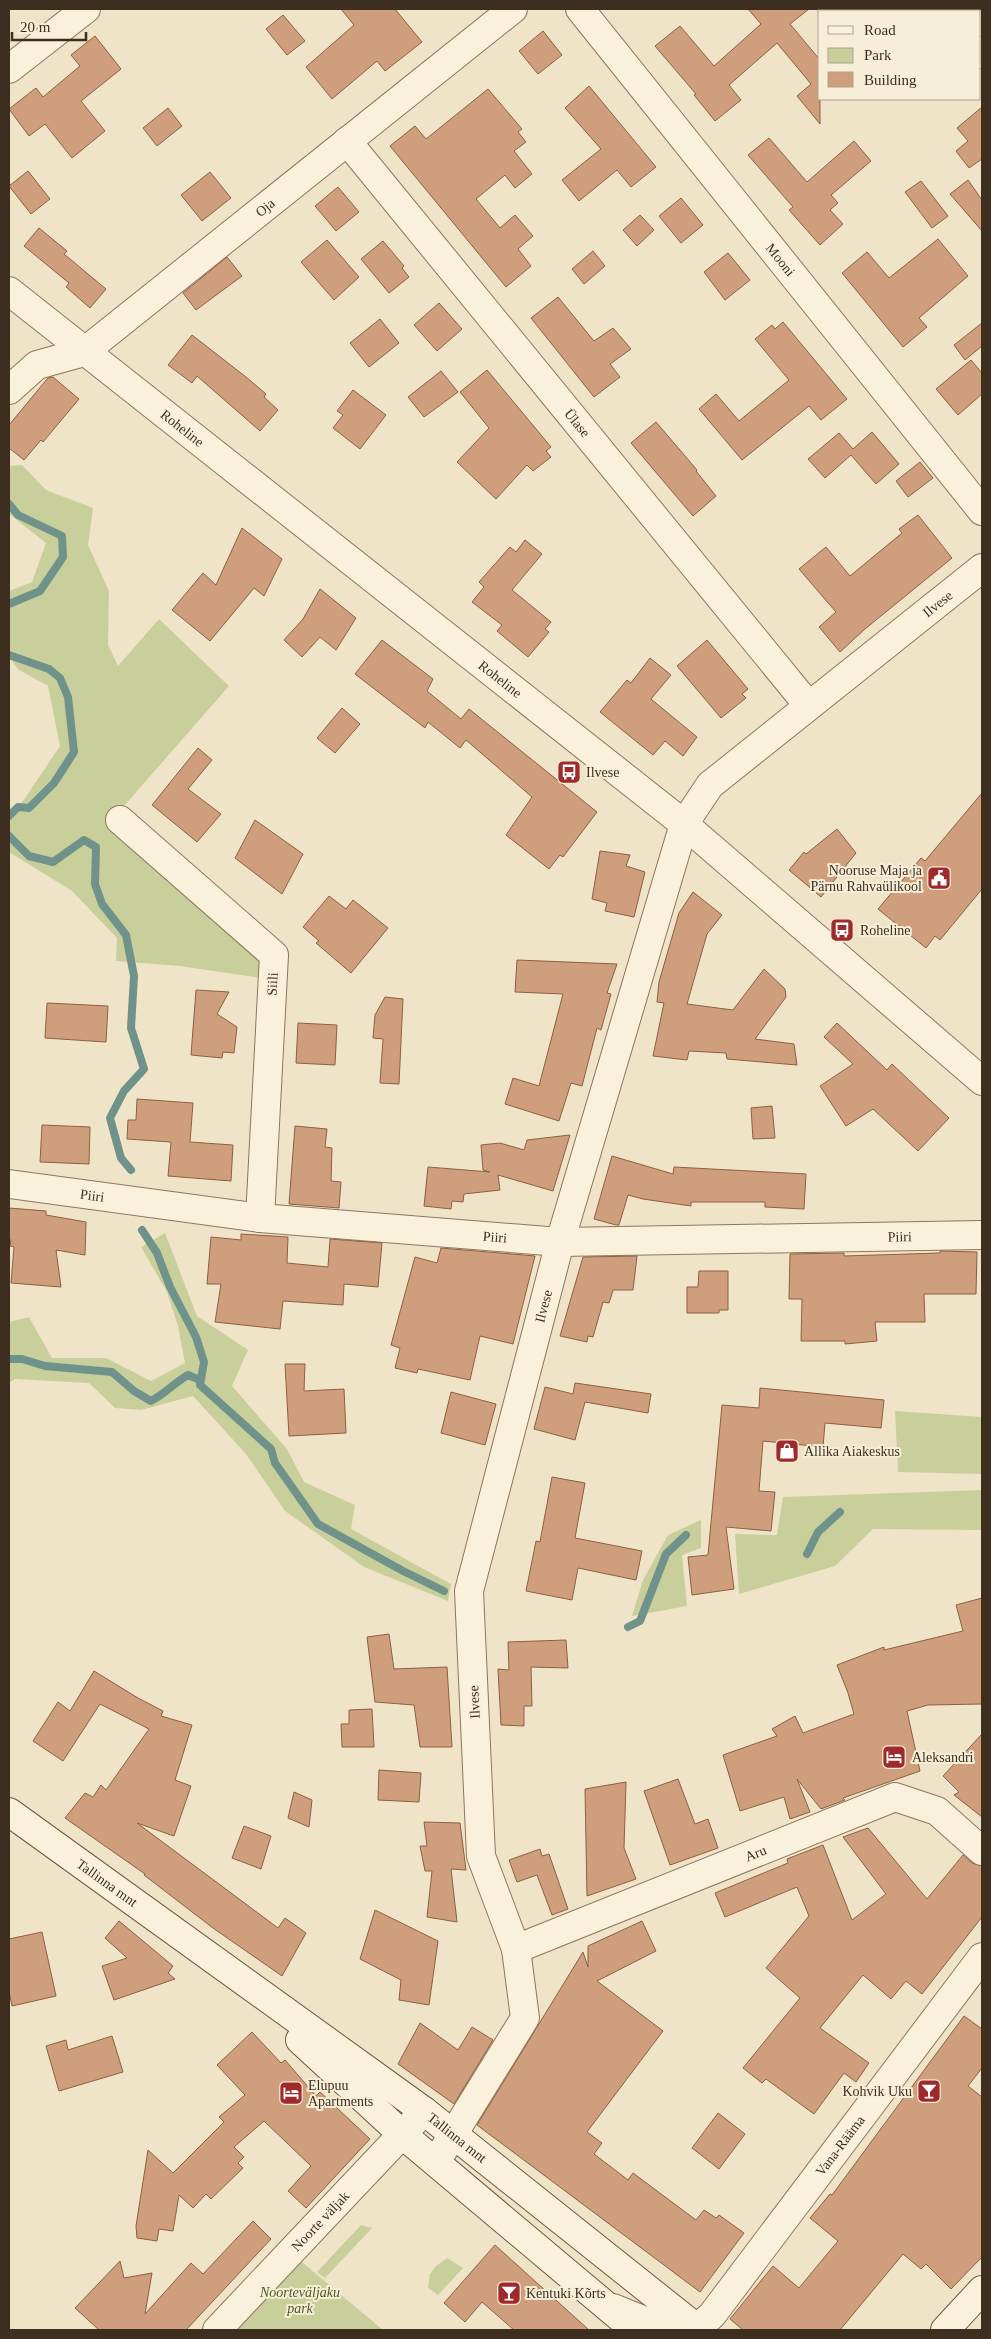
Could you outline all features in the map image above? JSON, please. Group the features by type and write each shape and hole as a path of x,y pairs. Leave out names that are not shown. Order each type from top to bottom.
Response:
{"street":[{"path":"9,69 86,9"},
{"name":"Oja","path":"9,390 37,365 84,352 513,9"},
{"name":"Mooni","path":"580,9 982,511"},
{"name":"Ülase","path":"347,141 808,705"},
{"name":"Roheline","path":"9,291 684,824 982,1081"},
{"name":"Ilvese","path":"436,2162 525,2018 516,1949 481,1856 469,1591 560,1242 684,824 710,785 982,568"},
{"name":"Siili","path":"120,820 274,955 260,1218"},
{"name":"Piiri","path":"9,1184 260,1218 560,1242 982,1235"},
{"name":"Aru","path":"516,1949 895,1796 937,1811 982,1851"},
{"name":"Tallinna mnt","path":"9,1812 208,1954 424,2112 697,2330"},
{"name":"Tallinna mnt","path":"208,1954 403,2135 635,2330"},
{"name":"Vana-Rääma","path":"697,2330 712,2315 982,1957"},
{"name":"Noorte väljak","path":"217,2330 424,2112"},
{"path":"945,2330 982,2290"},
{"path":"604,2304 667,2330"}],"green space":[{"path":"22,465 46,490 93,508 88,545 109,591 108,645 118,666 159,619 229,686 110,822 260,956 261,978 180,966 116,961 117,938 72,891 9,852 9,817 23,801 60,746 48,686 19,670 9,658 9,591 32,582 46,543 9,514 9,466"},
{"path":"165,1233 197,1316 248,1350 232,1386 287,1449 304,1482 355,1505 351,1529 451,1584 448,1601 364,1567 285,1511 246,1454 193,1396 141,1410 115,1408 89,1383 15,1379 9,1383 9,1322 29,1317 52,1358 106,1358 151,1381 185,1363 178,1326 167,1292 141,1247"},
{"path":"895,1411 982,1417 982,1474 898,1472"},
{"path":"982,1490 982,1530 873,1529 835,1566 739,1594 735,1534 777,1535 783,1497"},
{"path":"701,1520 701,1548 682,1555 687,1606 632,1616 643,1580 668,1535"},
{"path":"361,2225 372,2228 325,2278 317,2272"},
{"name":"Noorteväljaku park","path":"297,2258 383,2330 233,2330"},
{"path":"447,2258 463,2268 438,2295 428,2288 430,2274 436,2266"}],"building":[{"path":"341,9 395,9 422,42 385,71 377,61 332,99 306,67 354,25"},
{"path":"748,9 809,9 790,24 818,58 820,124 797,96 811,84 777,43 729,85 741,100 715,121 694,95 696,94 655,46 680,26 714,66 761,24"},
{"path":"283,15 305,41 287,55 266,29"},
{"path":"543,31 562,55 538,74 519,51"},
{"path":"95,36 121,69 81,101 105,131 72,158 45,124 29,136 9,109 36,88 43,97 80,66 71,55"},
{"path":"589,86 656,167 631,187 617,170 579,201 562,180 601,149 565,108"},
{"path":"488,89 522,129 518,132 526,142 514,151 532,174 515,188 505,175 476,199 500,228 515,215 533,236 518,249 531,266 506,287 390,146 415,126 426,139"},
{"path":"982,107 982,159 969,168 956,151 968,141 957,128"},
{"path":"168,108 182,126 157,146 143,128"},
{"path":"769,138 807,182 854,141 871,161 831,195 838,203 830,210 843,224 820,245 789,210 793,207 748,155"},
{"path":"28,171 50,199 31,214 9,186"},
{"path":"210,172 231,198 202,221 181,195"},
{"path":"968,180 982,200 982,231 950,194"},
{"path":"921,181 948,216 932,228 905,192"},
{"path":"338,187 359,212 336,231 315,206"},
{"path":"681,198 703,225 681,243 659,216"},
{"path":"640,215 654,230 637,246 623,230"},
{"path":"39,228 67,251 64,254 106,289 90,308 66,287 69,283 24,246"},
{"path":"938,239 968,276 919,318 927,327 903,347 842,273 867,252 889,278"},
{"path":"327,240 359,277 334,300 301,262"},
{"path":"383,241 404,266 402,268 409,277 389,293 361,259"},
{"path":"593,251 605,266 584,284 572,269"},
{"path":"728,253 750,280 725,300 704,272"},
{"path":"227,257 242,276 196,310 183,293"},
{"path":"558,297 594,341 613,328 631,349 610,364 620,377 594,397 531,318"},
{"path":"439,303 462,329 437,351 414,325"},
{"path":"380,319 399,343 369,367 350,343"},
{"path":"783,322 847,399 821,420 809,406 742,460 699,409 716,394 739,421 789,380 755,339 772,325 775,329"},
{"path":"982,323 982,346 965,360 954,345"},
{"path":"192,335 266,394 264,397 278,410 260,431 197,376 192,383 168,365"},
{"path":"971,360 982,373 982,394 958,415 936,389"},
{"path":"487,370 551,447 546,451 551,457 533,471 527,465 496,499 457,462 489,428 460,392"},
{"path":"441,371 458,392 424,417 408,397"},
{"path":"53,377 79,399 43,442 41,440 24,460 9,448 9,425 48,378"},
{"path":"353,390 386,415 360,449 333,428 343,415 337,411"},
{"path":"656,422 697,470 716,496 693,516 631,443"},
{"path":"872,432 899,464 876,484 851,455 825,478 808,459 839,433 853,449"},
{"path":"920,462 933,478 908,497 896,481"},
{"path":"918,515 952,558 865,629 840,652 819,627 836,612 799,569 826,547 850,576 902,533 899,529"},
{"path":"242,528 282,559 264,596 254,588 210,641 172,610 203,573 216,585"},
{"path":"525,540 542,554 512,590 551,622 545,629 549,632 528,657 497,631 502,625 472,602 484,587 479,582 510,547 516,552"},
{"path":"320,589 356,618 336,650 320,637 302,657 284,640 303,619"},
{"path":"382,640 433,679 427,691 461,719 469,709 597,812 563,857 560,855 549,869 506,835 532,797 466,740 460,748 428,722 425,728 355,674"},
{"path":"707,640 748,689 742,694 746,698 721,718 677,666"},
{"path":"650,658 671,675 651,699 697,737 683,756 665,741 653,755 600,712 627,680 631,683"},
{"path":"342,708 360,724 335,753 317,738"},
{"path":"198,748 212,760 188,789 221,814 197,842 152,805"},
{"name":"Nooruse Maja ja Pärnu Rahvaülikool","path":"982,793 982,889 940,940 935,936 926,948 878,909 921,858 925,861"},
{"path":"255,820 303,854 282,894 235,858"},
{"path":"837,829 856,853 821,897 789,870 804,852 806,854"},
{"path":"600,851 630,855 626,866 645,872 634,917 605,911 607,903 592,899"},
{"path":"693,892 722,915 707,934 687,1004 733,1010 764,969 785,989 786,997 755,1039 794,1044 797,1065 727,1059 726,1053 689,1051 687,1060 653,1056 664,1003 657,1002 659,982 679,913"},
{"path":"329,896 346,909 353,900 388,928 351,973 316,943 319,941 303,927"},
{"path":"517,960 617,964 607,993 611,994 601,1030 597,1028 582,1086 571,1083 559,1121 505,1104 513,1078 539,1086 563,994 515,992"},
{"path":"196,990 229,992 217,1014 237,1027 234,1053 223,1052 222,1058 191,1055"},
{"path":"385,997 403,999 399,1084 380,1083 383,1039 373,1038 375,1015"},
{"path":"47,1003 108,1006 106,1042 45,1038"},
{"path":"298,1023 337,1025 335,1065 296,1063"},
{"path":"837,1023 887,1070 892,1064 949,1118 918,1151 873,1109 846,1126 820,1086 853,1064 824,1037"},
{"path":"137,1099 193,1103 190,1142 233,1145 231,1181 168,1176 171,1142 127,1139 128,1120 136,1120"},
{"path":"772,1106 775,1138 753,1139 751,1108"},
{"path":"42,1125 90,1127 89,1164 40,1162"},
{"path":"295,1126 327,1129 325,1147 332,1148 331,1181 341,1182 339,1208 289,1204"},
{"path":"570,1135 553,1191 498,1175 500,1190 464,1194 463,1202 452,1201 451,1209 424,1206 428,1167 490,1172 483,1170 481,1145 500,1143 524,1150 527,1140"},
{"path":"612,1156 673,1174 674,1167 806,1174 804,1209 765,1207 765,1202 691,1202 691,1206 628,1195 619,1225 594,1219"},
{"path":"9,1208 46,1211 46,1215 86,1222 85,1255 56,1250 61,1287 11,1283 14,1247 10,1246 11,1240 9,1240"},
{"path":"241,1234 288,1237 287,1263 328,1267 330,1239 382,1243 378,1287 344,1284 343,1305 283,1301 280,1329 215,1322 221,1284 207,1284 211,1237 241,1240"},
{"path":"441,1248 535,1256 513,1344 480,1336 470,1380 418,1369 417,1373 395,1368 400,1348 391,1345 415,1257 437,1263"},
{"path":"940,1251 977,1252 976,1294 924,1294 925,1322 875,1322 877,1341 845,1344 845,1341 801,1341 802,1299 789,1299 790,1254 844,1253 844,1256 940,1253"},
{"path":"637,1256 633,1290 613,1290 609,1303 603,1302 593,1337 588,1336 587,1342 560,1336 583,1257"},
{"path":"699,1271 728,1271 728,1310 719,1310 719,1313 687,1313 687,1287 698,1287"},
{"path":"285,1364 305,1364 304,1391 344,1389 346,1433 289,1436"},
{"path":"575,1383 651,1394 648,1413 585,1402 575,1440 534,1429 545,1387 573,1394"},
{"path":"760,1388 884,1400 881,1428 825,1423 823,1447 763,1441 759,1491 775,1492 771,1531 726,1527 734,1589 692,1595 688,1557 708,1555 722,1405 759,1408"},
{"path":"451,1392 496,1404 485,1445 441,1433"},
{"path":"552,1477 585,1483 575,1538 642,1551 636,1580 578,1568 572,1600 526,1591 536,1541 540,1542"},
{"path":"982,1598 982,1704 928,1705 907,1711 920,1771 843,1798 845,1800 821,1809 797,1779 810,1812 790,1819 784,1797 740,1811 723,1755 777,1736 772,1729 795,1716 803,1733 854,1714 837,1665 884,1647 884,1650 963,1631 956,1605"},
{"path":"389,1634 394,1669 447,1667 452,1747 420,1747 414,1705 375,1702 367,1637"},
{"path":"566,1640 568,1668 531,1667 532,1706 524,1706 524,1726 501,1725 498,1669 509,1670 508,1642"},
{"path":"94,1671 163,1711 161,1716 192,1725 175,1780 191,1786 174,1836 137,1823 278,1928 285,1918 306,1933 282,1976 213,1928 145,1874 65,1818 85,1793 93,1797 101,1785 106,1790 149,1729 100,1704 63,1761 33,1741 58,1702 70,1711"},
{"path":"372,1709 374,1747 342,1747 341,1724 349,1724 349,1710"},
{"path":"982,1734 982,1817 954,1795 959,1792 943,1776"},
{"path":"379,1770 421,1773 419,1802 378,1800"},
{"path":"678,1779 695,1824 708,1819 718,1848 670,1865 644,1791"},
{"path":"626,1782 624,1848 636,1879 587,1896 585,1789"},
{"path":"294,1792 312,1800 309,1827 288,1818"},
{"path":"424,1822 460,1823 466,1870 451,1869 457,1922 427,1917 432,1871 425,1871 420,1846 427,1846"},
{"path":"244,1826 271,1836 261,1869 232,1858"},
{"path":"868,1828 927,1899 963,1855 972,1863 982,1866 982,1917 922,1994 906,1981 891,1999 863,1975 820,2028 869,2063 856,2082 844,2073 814,2114 766,2079 762,2083 743,2068 800,1998 766,1968 809,1916 797,1887 725,1917 715,1893 788,1863 787,1859 823,1845 852,1920 886,1894 843,1837"},
{"path":"540,1849 542,1856 549,1854 568,1909 552,1915 537,1875 517,1882 509,1860"},
{"path":"375,1910 438,1941 429,2005 399,2000 401,1980 360,1959"},
{"path":"119,1921 173,1966 168,1973 175,1979 114,2000 102,1966 127,1958 105,1938"},
{"path":"642,1921 656,1951 597,1981 663,2031 587,2132 602,2143 594,2154 628,2180 633,2173 696,2220 704,2210 716,2218 719,2215 744,2233 700,2292 477,2125 583,1952 588,1967 588,1946"},
{"path":"42,1932 56,1996 12,2006 9,1991 9,1939"},
{"path":"964,2016 982,2029 982,2068 968,2086 982,2097 982,2257 951,2289 926,2264 921,2269 903,2254 840,2330 743,2330 730,2319 773,2266 799,2288 838,2241 810,2218 830,2194 832,2195"},
{"path":"420,2023 458,2050 472,2027 493,2040 454,2104 398,2064"},
{"path":"252,2032 281,2063 285,2060 316,2096 320,2092 370,2139 306,2208 288,2191 311,2166 264,2121 234,2147 244,2157 238,2163 243,2168 211,2199 206,2194 193,2208 179,2195 173,2231 159,2229 157,2241 137,2238 136,2226 148,2150 173,2173 224,2122 219,2117 245,2095 217,2065"},
{"path":"112,2036 123,2072 59,2091 46,2046 66,2040 68,2050"},
{"path":"718,2113 745,2134 719,2169 692,2148"},
{"path":"253,2221 271,2239 186,2330 99,2330 75,2308 120,2261 124,2278 152,2273 145,2314 191,2263 203,2274"},
{"name":"Kentuki Kõrts","path":"495,2245 589,2330 514,2330 482,2302 465,2322 444,2303"}],"waterway":[{"path":"9,504 18,515 62,536 63,557 40,591 9,604"},
{"path":"9,655 49,669 60,678 68,697 74,752 54,783 29,808 18,807 9,816"},
{"path":"9,836 29,856 53,862 84,840 96,847 95,884 102,904 126,935 134,976 131,1028 144,1069 124,1091 110,1118 121,1158 131,1170"},
{"path":"142,1230 157,1253 170,1287 196,1337 204,1362 200,1385 271,1449 275,1463 318,1524 403,1571 444,1591"},
{"path":"9,1359 22,1359 45,1366 112,1372 134,1391 151,1401 188,1375 200,1380"},
{"path":"807,1554 818,1532 840,1512"},
{"path":"628,1627 640,1621 666,1554 686,1535"}],"place":[{"name":"Ilvese","path":"569,772"},
{"name":"Nooruse Maja ja Pärnu Rahvaülikool","path":"939,878"},
{"name":"Roheline","path":"842,930"},
{"name":"Allika Aiakeskus","path":"787,1451"},
{"name":"Aleksandri","path":"894,1757"},
{"name":"Kohvik Uku","path":"929,2091"},
{"name":"Elupuu Apartments","path":"291,2093"},
{"name":"Kentuki Kõrts","path":"509,2293"}]}
